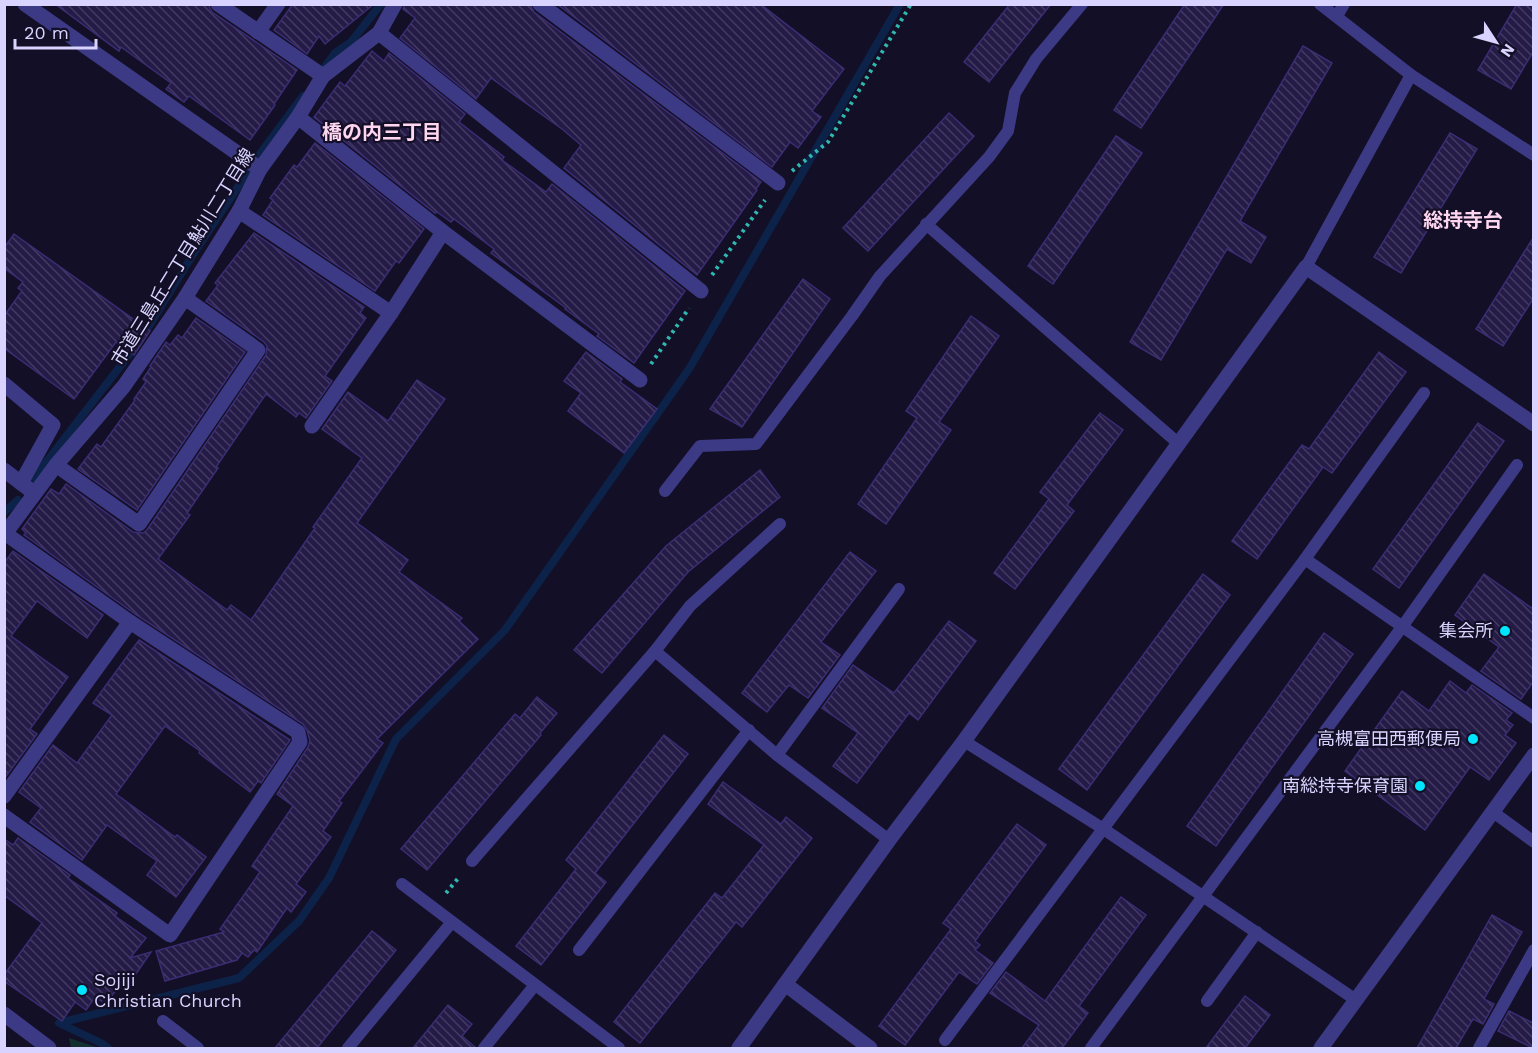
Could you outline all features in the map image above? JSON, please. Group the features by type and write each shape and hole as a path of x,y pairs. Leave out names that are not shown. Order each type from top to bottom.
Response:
{"street":[{"path":"25,4 260,169"},
{"path":"218,4 323,76"},
{"path":"258,32 278,4"},
{"name":"市道三島丘二丁目鮎川二丁目線","path":"5,534 56,465 124,386 184,298 239,211 260,169 298,117 323,76 379,33 395,4"},
{"path":"540,4 777,183"},
{"path":"379,33 701,291"},
{"path":"298,117 443,232 640,380"},
{"path":"239,211 391,313"},
{"path":"312,426 391,313 443,232"},
{"path":"739,1048 1306,267 1533,424"},
{"path":"56,465 139,524 258,350 184,298"},
{"path":"4,384 53,425 21,483"},
{"path":"4,470 36,494"},
{"path":"4,816 170,935 300,742 298,732 130,622 5,534"},
{"path":"4,796 130,622"},
{"path":"1321,1048 1533,755"},
{"path":"785,984 866,1048"},
{"path":"4,1014 49,1048"}],"lane":[{"path":"665,491 700,446 756,444 880,276 989,157 1008,131 1015,93 1036,59 1083,4"},
{"path":"1320,4 1411,75 1533,155"},
{"path":"1338,16 1344,4"},
{"path":"1306,267 1411,75"},
{"path":"926,224 1178,443"},
{"path":"945,1040 1305,559 1424,393"},
{"path":"1091,1048 1402,627 1516,465"},
{"path":"472,861 655,651 690,606 780,524"},
{"path":"1305,559 1533,718"},
{"path":"777,755 899,589"},
{"path":"655,651 777,755 889,840"},
{"path":"579,950 749,730"},
{"path":"964,741 1102,828 1356,1000"},
{"path":"1493,812 1533,842"},
{"path":"402,884 619,1048"},
{"path":"348,1048 452,922"},
{"path":"1207,1001 1257,932"},
{"path":"1479,1048 1533,950"},
{"path":"484,1048 535,985"},
{"path":"163,1021 198,1048"}],"path":[{"path":"434,909 472,861"}],"green space":[{"path":"69,1038 99,1048 71,1048"}],"building":[{"path":"55,4 208,4 212,12 297,70 250,140 189,96 184,102 166,89 171,83 121,47 119,51"},
{"path":"293,4 374,4 325,44 319,36 307,54 274,30"},
{"path":"405,4 530,4 534,12 761,182 697,275 564,168 581,145 562,129 491,78 476,99 400,38 415,18 403,9"},
{"path":"557,4 760,4 844,69 812,111 821,117 798,148 790,142 772,167"},
{"path":"1010,4 1051,4 989,82 964,62"},
{"path":"1185,4 1224,4 1141,128 1114,110"},
{"path":"1517,4 1533,4 1533,52 1511,89 1478,70"},
{"path":"1303,46 1332,63 1240,221 1266,237 1251,263 1227,249 1161,360 1130,342"},
{"path":"372,51 384,61 389,53 465,114 459,122 504,157 502,160 546,192 552,184 685,291 634,363 597,336 599,334 566,308 491,253 494,249 454,219 451,222 437,212 435,213 314,117 340,82 345,86"},
{"path":"949,113 974,136 868,251 843,228"},
{"path":"1450,133 1477,149 1401,273 1374,257"},
{"path":"1116,136 1142,153 1053,284 1028,266"},
{"path":"315,143 424,229 399,263 396,261 375,291 263,215 273,200 270,198 294,165 297,167"},
{"path":"254,233 364,307 360,313 366,318 325,376 332,381 306,418 299,413 296,417 266,394 187,513 190,515 158,559 227,610 231,605 251,620 362,458 322,429 348,392 388,421 417,380 445,399 357,523 408,560 399,572 462,618 459,621 478,639 377,739 383,743 339,801 342,803 323,831 331,837 296,884 306,892 291,912 287,908 257,952 254,950 248,957 242,953 237,960 165,981 156,951 224,932 220,929 260,872 252,866 293,806 277,794 308,747 310,741 307,730 303,724 135,614 24,535 26,533 22,529 51,489 59,494 66,484 133,532 143,533 147,530 266,355 267,346 264,342 206,301 218,285 215,283"},
{"path":"14,234 150,331 134,355 116,342 74,399 4,348 4,316 22,291 18,288 23,282 4,268 4,248"},
{"path":"1533,238 1533,299 1503,346 1476,329"},
{"path":"803,279 830,299 742,427 710,409"},
{"path":"971,316 999,336 939,422 951,430 886,524 858,504 917,418 906,411"},
{"path":"196,318 245,352 137,510 78,469 97,444 101,447 135,400 146,382 143,379 166,342 170,345 178,335 182,338"},
{"path":"586,352 622,379 620,382 657,409 624,453 568,411 581,393 564,381"},
{"path":"1379,352 1406,372 1332,473 1323,467 1257,559 1232,541 1302,445 1309,449"},
{"path":"1100,413 1123,430 1067,505 1074,511 1015,589 994,573 1049,499 1040,492"},
{"path":"1478,423 1504,441 1399,588 1373,569"},
{"path":"760,470 780,497 688,572 602,673 574,650 666,546"},
{"path":"13,551 103,615 87,638 37,601 11,636 68,677 30,729 37,734 4,779 4,563"},
{"path":"850,552 876,571 821,642 840,655 808,698 789,685 767,712 742,693"},
{"path":"1203,574 1230,595 1087,790 1059,769"},
{"name":"集会所","path":"1484,574 1533,609 1533,682 1521,699 1481,671 1499,647 1455,615"},
{"path":"949,621 976,641 918,720 909,713 857,783 833,766 858,733 822,708 853,665 894,693"},
{"path":"1324,633 1353,654 1216,846 1187,826"},
{"path":"139,640 290,740 261,783 258,781 250,792 165,726 116,794 206,857 176,897 147,875 157,861 107,825 82,860 30,822 41,808 19,792 53,745 77,763 112,715 93,703"},
{"path":"1450,681 1466,693 1472,685 1512,713 1506,720 1513,725 1505,735 1516,743 1489,780 1470,767 1425,830 1345,771 1402,691 1429,711"},
{"path":"537,697 557,713 427,870 401,849 515,714 520,718"},
{"path":"664,735 688,754 595,873 606,882 541,965 516,946 576,869 566,860"},
{"path":"723,782 781,824 786,817 812,838 742,927 736,922 640,1043 614,1022 715,893 722,898 764,845 708,804"},
{"path":"1017,824 1046,845 975,941 980,945 975,950 993,963 977,984 959,972 905,1045 879,1026 951,929 943,923"},
{"path":"18,838 70,875 68,878 117,913 115,916 146,938 130,958 151,952 129,984 123,980 106,1004 95,997 86,1010 75,1002 62,1021 4,981 4,975 42,923 4,895 4,839 13,845"},
{"path":"1121,897 1146,915 1079,1006 1088,1013 1062,1048 1022,1048 1039,1025 990,993 1006,972 1045,1001"},
{"path":"1492,915 1522,932 1484,999 1494,1004 1483,1024 1473,1019 1456,1048 1417,1048"},
{"path":"372,931 396,950 317,1048 275,1048"},
{"path":"1245,996 1270,1015 1245,1048 1206,1048"},
{"path":"448,1005 472,1024 462,1036 476,1048 413,1048"},
{"path":"1509,1011 1533,1023 1533,1048 1498,1031"}],"waterway":[{"path":"322,71 335,53 351,42 381,4"},
{"path":"108,1048 59,1023 239,978 299,921 329,878 396,739 505,630 689,369 900,4"},
{"path":"34,478 139,342 257,158 303,96"},
{"path":"4,512 18,500"}],"place":[{"name":"集会所","path":"1505,631"},
{"name":"高槻富田西郵便局","path":"1473,739"},
{"name":"南総持寺保育園","path":"1420,786"},
{"name":"Sojiji Christian Church","path":"82,990"}],"district":[{"name":"橋の内三丁目","path":"382,132"},
{"name":"総持寺台","path":"1463,220"}]}
